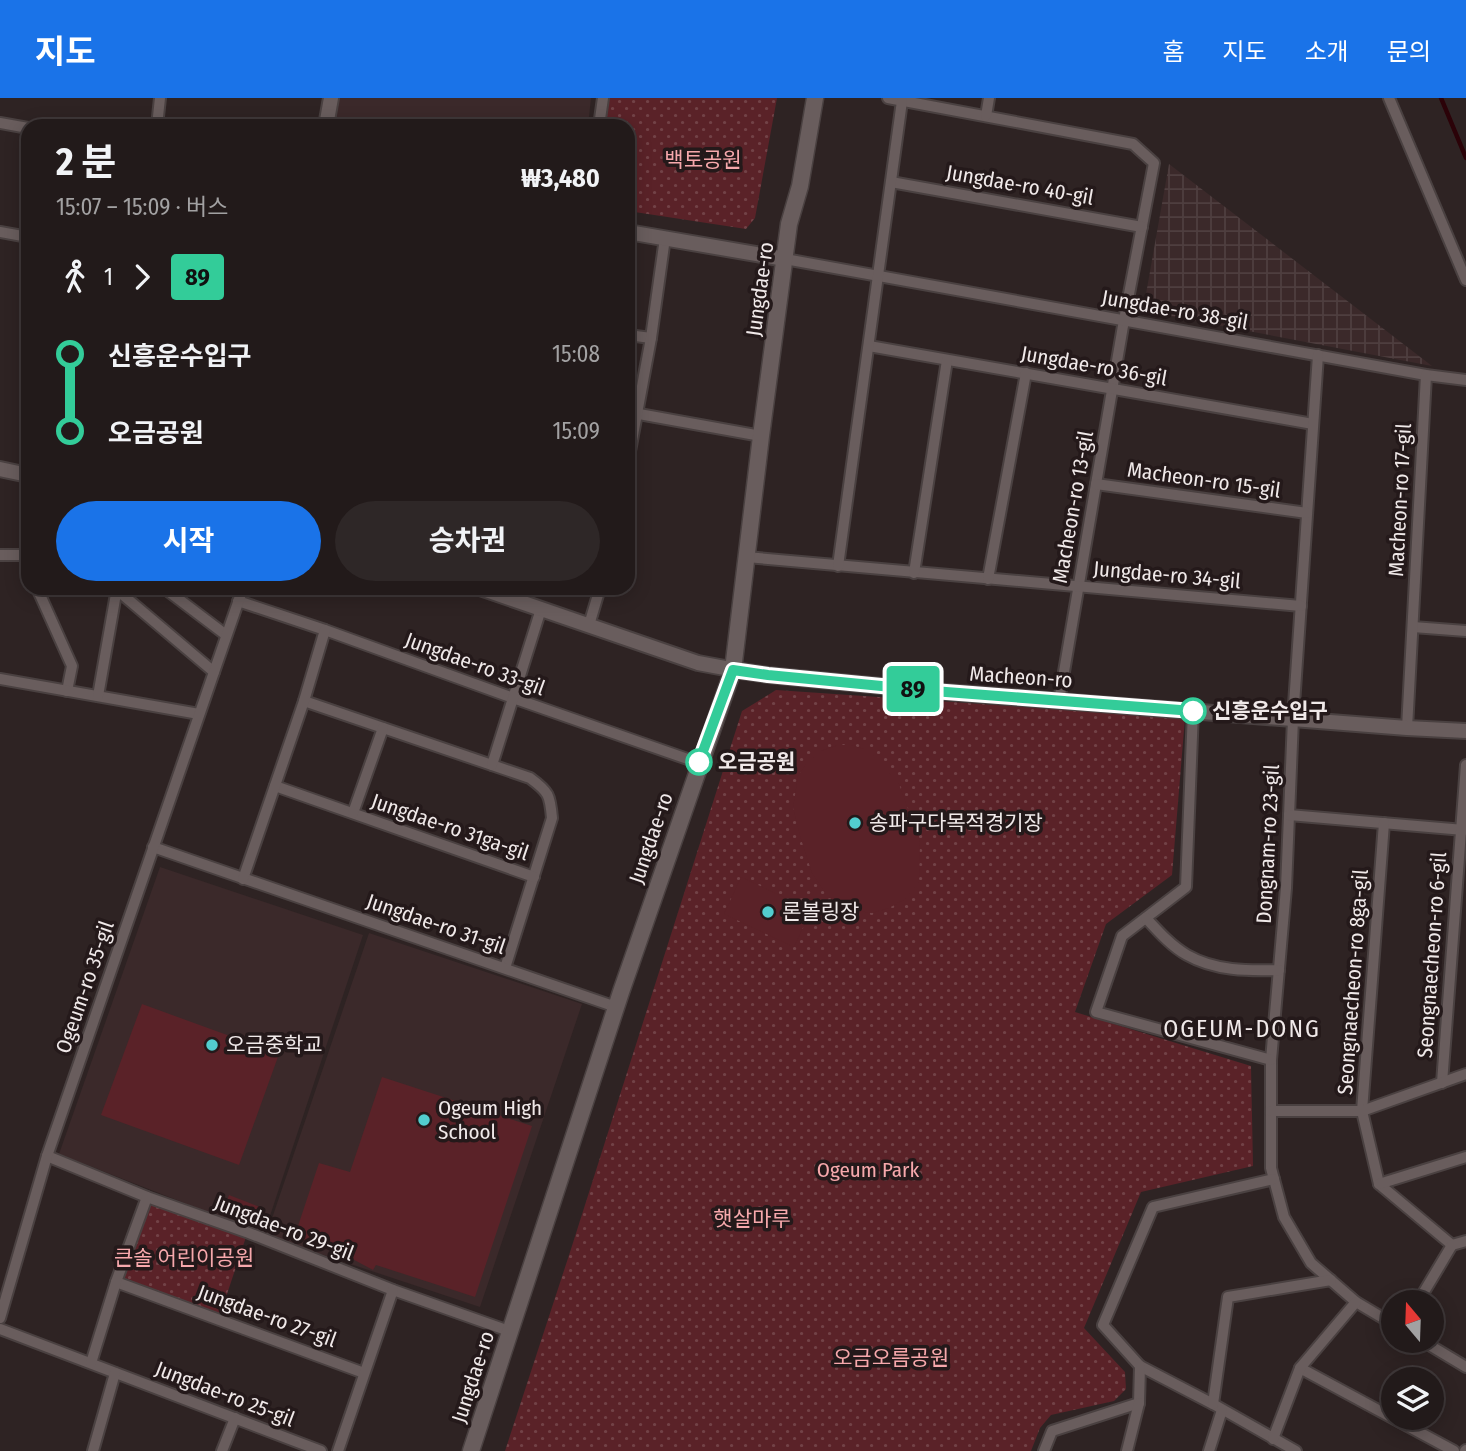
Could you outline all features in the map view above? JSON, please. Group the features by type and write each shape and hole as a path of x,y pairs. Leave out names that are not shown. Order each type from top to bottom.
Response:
{"main road":[{"name":"Jungdae-ro","path":"471,1451 616,1007 733,670 789,224 800,186 815,98"}],"street":[{"path":"158,119 160,98"},
{"path":"327,119 331,98"},
{"path":"600,119 603,98"},
{"path":"986,116 989,98"},
{"path":"1389,98 1466,280"},
{"path":"838,566 891,182 893,99 1133,144 1154,163 1124,320"},
{"path":"0,123 21,127"},
{"name":"Jungdae-ro 40-gil","path":"891,182 1142,227"},
{"path":"0,232 21,236"},
{"path":"635,233 785,259"},
{"path":"635,405 651,338 665,238"},
{"name":"Jungdae-ro 38-gil","path":"785,259 1466,380"},
{"name":"Macheon-ro 13-gil","path":"1059,701 1124,320"},
{"path":"635,336 651,338"},
{"name":"Jungdae-ro 36-gil","path":"869,346 1313,425"},
{"name":"Macheon-ro 15-gil","path":"1293,719 1318,355"},
{"path":"914,573 947,360"},
{"path":"988,579 1026,373"},
{"name":"Macheon-ro 17-gil","path":"1408,728 1426,375"},
{"path":"635,413 761,436"},
{"path":"0,469 21,474"},
{"name":"Macheon-ro 15-gil","path":"1096,484 1307,513"},
{"path":"0,555 21,555"},
{"name":"Jungdae-ro 34-gil","path":"746,557 1301,606"},
{"path":"40,595 72,666 67,691"},
{"path":"98,696 116,595"},
{"path":"124,595 214,672"},
{"path":"173,595 226,635"},
{"name":"Ogeum-ro 35-gil","path":"0,1318 47,1156 240,595"},
{"name":"Macheon-ro","path":"500,595 698,663 768,675 933,691 1466,731"},
{"path":"589,625 598,595"},
{"name":"Jungdae-ro 33-gil","path":"238,601 699,763"},
{"path":"492,765 541,609"},
{"path":"1413,627 1466,631"},
{"path":"243,879 304,701 325,630"},
{"path":"0,680 199,714"},
{"name":"Jungdae-ro 31ga-gil","path":"304,701 530,778 544,788 550,800 552,818 505,968"},
{"path":"1193,711 1186,887 1122,936 1096,1012 1271,1060"},
{"name":"Dongnam-ro 23-gil","path":"1293,719 1286,888 1271,1060 1271,1168 1284,1217 1311,1262 1356,1302 1381,1317"},
{"name":"Jungdae-ro 31ga-gil","path":"353,813 383,728"},
{"name":"Seongnaecheon-ro 6-gil","path":"1441,1083 1463,830 1466,765"},
{"name":"Jungdae-ro 31ga-gil","path":"275,786 534,877"},
{"name":"Seongnaecheon-ro 6-gil","path":"1289,815 1463,830"},
{"name":"Seongnaecheon-ro 8ga-gil","path":"1379,1184 1362,1111 1384,823"},
{"name":"Jungdae-ro 31-gil","path":"153,847 616,1007"},
{"path":"1146,918 1186,955 1210,965 1234,970 1279,970"},
{"path":"1271,1111 1362,1111 1466,1074"},
{"name":"Jungdae-ro 29-gil","path":"47,1156 147,1197 509,1331"},
{"path":"1379,1184 1466,1157"},
{"path":"1274,1179 1153,1207 1103,1325 1140,1366 1296,1451"},
{"path":"1379,1184 1452,1245"},
{"path":"91,1363 116,1282 147,1197"},
{"path":"1425,1290 1452,1245 1466,1241"},
{"path":"1209,1451 1217,1407 1228,1297 1331,1280"},
{"name":"Jungdae-ro 27-gil","path":"116,1282 364,1373"},
{"path":"338,1451 393,1290"},
{"path":"1273,1439 1300,1368 1356,1302"},
{"name":"Jungdae-ro 25-gil","path":"0,1329 321,1451"},
{"path":"1443,1353 1466,1367"},
{"path":"1127,1451 1139,1403 1140,1366"},
{"path":"1300,1368 1454,1451"},
{"path":"93,1451 115,1373"},
{"path":"1044,1451 1052,1431 1139,1403"},
{"path":"222,1451 235,1418"}],"shaded area":[{"path":"338,98 591,98 589,119 335,119"},
{"path":"1169,164 1432,366 1143,311"},
{"name":"오금중학교","path":"160,867 363,935 264,1234 59,1154"},
{"name":"Ogeum High School","path":"369,933 582,1004 480,1307 266,1236"}],"green space":[{"name":"백토공원","path":"607,98 777,98 755,218 746,229 635,212 635,119 604,119"},
{"name":"Ogeum Park","path":"776,690 1185,718 1172,875 1106,924 1075,1012 1251,1066 1253,1166 1141,1192 1084,1328 1125,1372 1126,1389 1114,1401 1051,1415 1040,1428 1031,1451 505,1451 742,711"},
{"name":"송파구다목적경기장","path":"838,745 864,749 873,755 899,784 920,842 919,882 905,899 872,913 839,904 826,894 812,873 793,808 798,776 806,764 821,751"},
{"name":"론볼링장","path":"741,877 811,910 794,947 724,914"},
{"path":"142,1004 279,1054 239,1165 101,1115"},
{"path":"382,1077 532,1126 475,1297 376,1265 373,1270 345,1255 294,1238 319,1163 350,1172"},
{"path":"229,1195 265,1209 258,1227 222,1213"},
{"name":"큰솔 어린이공원","path":"150,1202 246,1237 220,1315 122,1281"}],"waterway":[{"path":"1441,98 1466,158"}],"bus line":[{"name":"89","path":"699,762 733,670 933,691 1193,711"}],"place":[{"name":"신흥운수입구","path":"1193,711"},
{"name":"오금공원","path":"699,762"},
{"name":"송파구다목적경기장","path":"855,823"},
{"name":"론볼링장","path":"768,912"},
{"name":"오금중학교","path":"212,1045"},
{"name":"Ogeum High School","path":"424,1120"}],"district":[{"name":"OGEUM-DONG","path":"1242,1029"}],"park label":[{"name":"햇살마루","path":"752,1219"},
{"name":"오금오름공원","path":"891,1358"}]}
